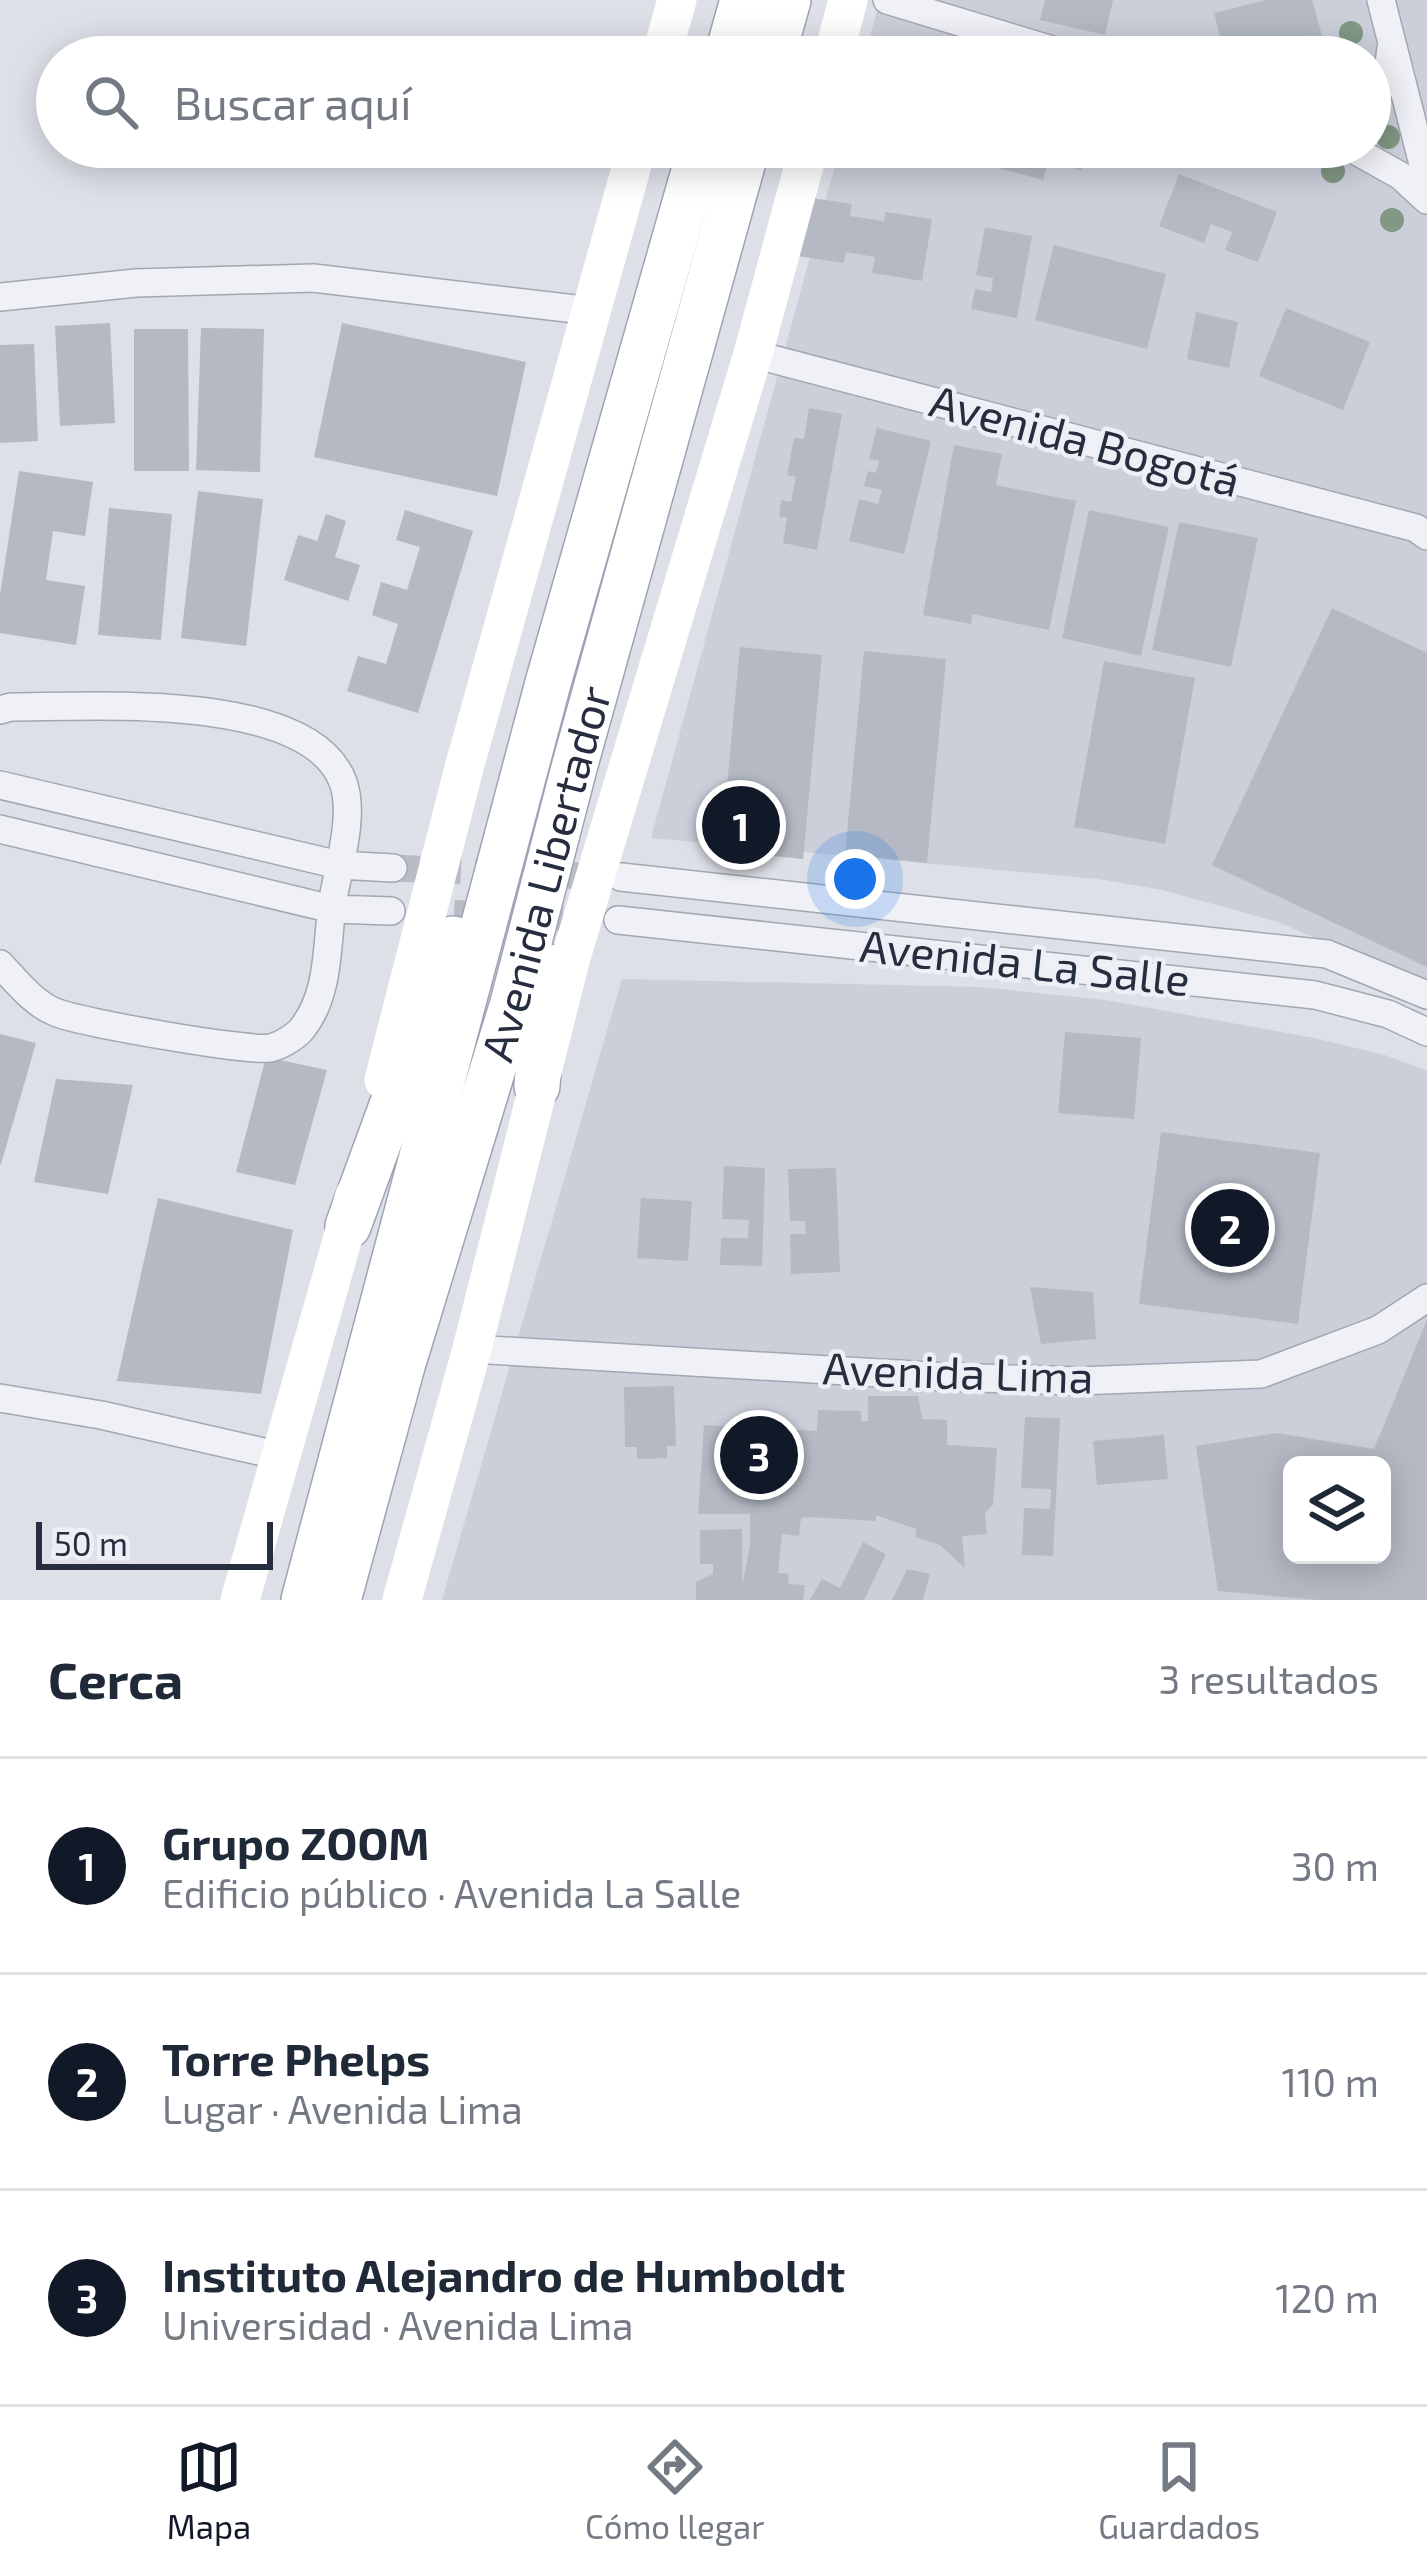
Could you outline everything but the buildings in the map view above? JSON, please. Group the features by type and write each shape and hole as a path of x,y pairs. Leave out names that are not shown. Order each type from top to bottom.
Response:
{"main road":[{"path":"668,36 677,0"},
{"path":"733,36 743,0"},
{"path":"778,36 788,0"},
{"path":"839,36 848,0"},
{"path":"240,1600 348,1226 464,769 631,168"},
{"name":"Avenida Libertador","path":"304,1600 548,683 695,168"},
{"name":"Avenida Libertador","path":"338,1600 402,1366 513,1004 741,168"},
{"name":"Avenida Libertador","path":"402,1600 472,1349 537,1085 803,168"},
{"path":"348,1226 548,683"},
{"path":"537,1085 539,1005 574,768"}],"street":[{"path":"887,0 1006,36"},
{"path":"1381,0 1427,180"},
{"path":"1391,46 1392,38"},
{"path":"1387,168 1427,200"},
{"path":"0,297 136,283 313,278 592,310"},
{"name":"Avenida Bogotá","path":"753,354 1424,529"},
{"path":"0,710 160,706 223,712 309,744 336,768 347,802 317,1006 298,1034 271,1048 235,1047 53,1012 0,964"},
{"path":"0,785 339,865 393,868"},
{"path":"0,829 332,908 391,911"},
{"name":"Avenida La Salle","path":"621,877 1327,954 1427,995"},
{"name":"Avenida La Salle","path":"618,920 1315,995 1388,1014 1427,1033"},
{"name":"Avenida Lima","path":"472,1349 948,1377 1077,1381 1261,1374 1378,1330 1427,1298"},
{"path":"0,1398 101,1415 281,1456"}],"shaded area":[{"path":"880,0 1427,0 1427,998 1341,949 1278,922 1162,890 1098,879 651,838 834,168 1391,168 1391,36 870,36"},
{"path":"622,979 981,987 1106,1000 1314,1038 1427,1071 1427,1600 442,1600"}],"tunnel":[{"path":"393,868 611,877"},
{"path":"413,912 596,919"}],"place":[{"name":"Grupo ZOOM","path":"741,825"},
{"name":"Torre Phelps","path":"1230,1228"},
{"name":"Instituto Alejandro de Humboldt","path":"759,1455"}]}
